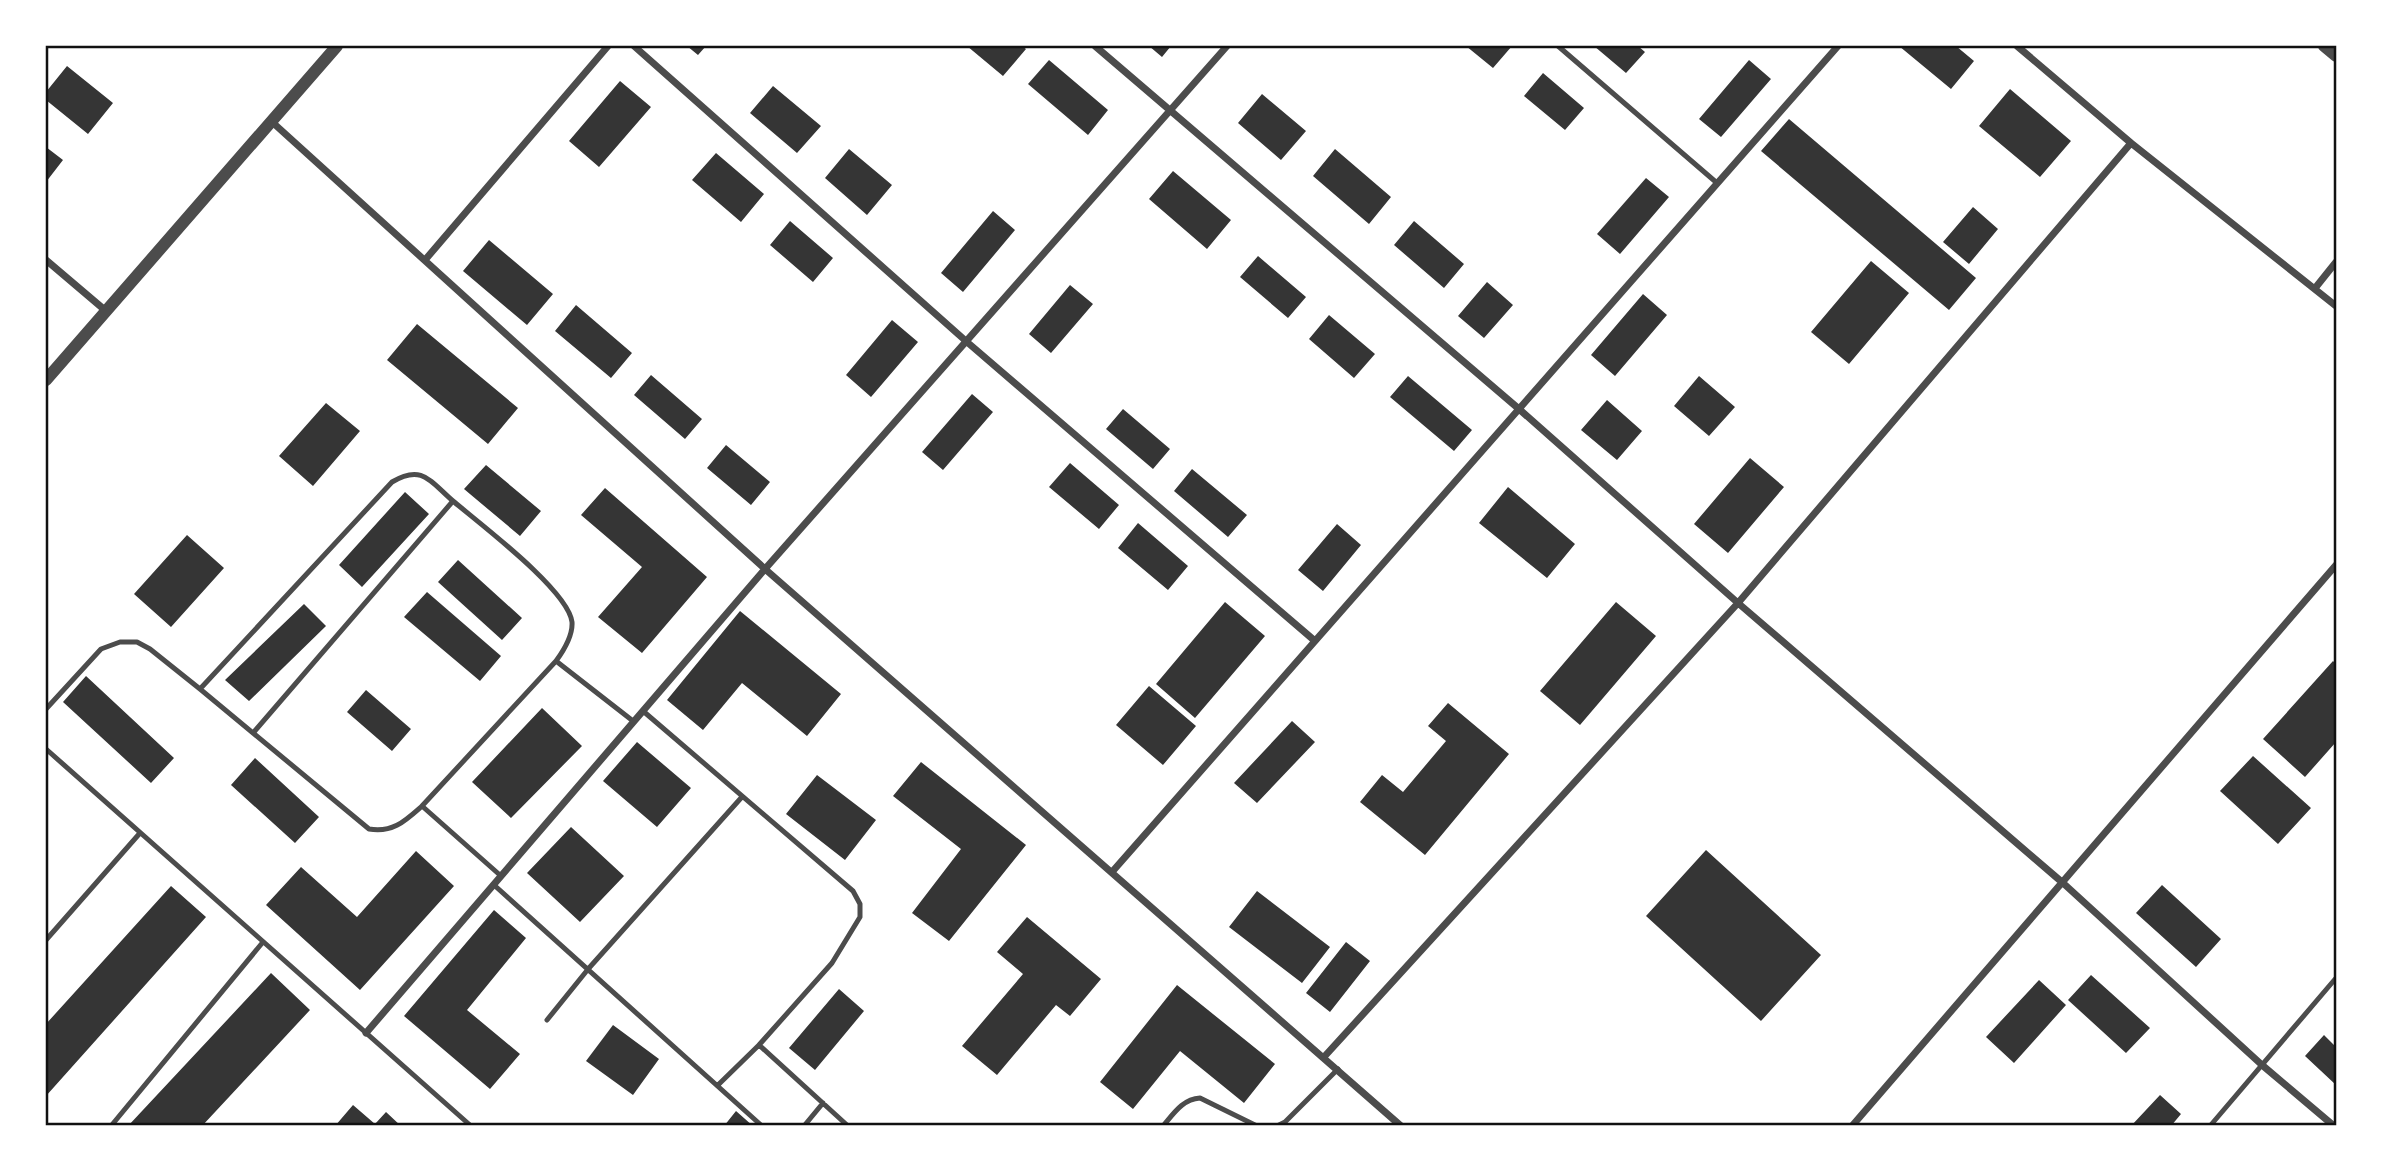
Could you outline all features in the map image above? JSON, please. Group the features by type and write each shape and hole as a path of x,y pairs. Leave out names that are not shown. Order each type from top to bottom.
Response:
{"street":[{"path":"46,380 337,46"},
{"path":"425,260 608,46"},
{"path":"634,46 967,342 1315,641"},
{"path":"1095,46 1519,409 1738,603 2063,883 2262,1065 2334,1125"},
{"path":"366,1033 765,569 1227,46"},
{"path":"1112,872 1838,46"},
{"path":"2017,46 2131,143 2316,287 2336,306"},
{"path":"2324,46 2336,56"},
{"path":"271,121 765,569 1401,1125"},
{"path":"1324,1057 1738,603 2131,143"},
{"path":"46,260 106,311"},
{"path":"2316,287 2336,262"},
{"path":"1852,1125 2336,565"}],"lane":[{"path":"1558,46 1717,183"},
{"path":"46,709 101,649 120,642 137,642 150,649 200,689 369,830 383,832 402,824 422,806 556,661 571,634 572,624 561,595 422,474 407,473 391,482 200,689"},
{"path":"253,733 453,501"},
{"path":"556,661 633,722"},
{"path":"643,711 741,798 853,891 860,904 860,917 832,963 759,1045 718,1085"},
{"path":"46,750 471,1125"},
{"path":"547,1020 589,968 741,798"},
{"path":"422,806 501,876"},
{"path":"46,940 140,833"},
{"path":"494,885 762,1125"},
{"path":"111,1125 263,942"},
{"path":"2210,1125 2336,978"},
{"path":"759,1045 848,1125"},
{"path":"1277,1125 1285,1122 1338,1069"},
{"path":"1163,1125 1179,1107 1191,1099 1200,1098 1257,1125"},
{"path":"804,1125 823,1103"}],"building":[{"path":"687,46 706,46 698,55"},
{"path":"967,46 1022,46 1026,49 1003,76"},
{"path":"1149,46 1171,46 1162,57"},
{"path":"1466,46 1512,46 1493,68"},
{"path":"1594,46 1638,46 1645,52 1626,73"},
{"path":"1899,46 1956,46 1974,61 1951,89"},
{"path":"1049,60 1108,110 1088,135 1028,84"},
{"path":"1749,60 1771,79 1721,137 1699,119"},
{"path":"67,66 113,103 88,134 46,100 46,92"},
{"path":"1543,73 1584,108 1565,130 1524,96"},
{"path":"620,81 651,107 599,167 569,141"},
{"path":"773,86 821,126 797,153 750,113"},
{"path":"2010,89 2071,141 2040,177 1979,126"},
{"path":"1262,94 1306,131 1281,160 1238,123"},
{"path":"1789,119 1976,278 1949,310 1761,151"},
{"path":"46,147 63,160 46,182"},
{"path":"849,149 892,185 867,215 825,178"},
{"path":"1335,149 1391,197 1369,224 1313,176"},
{"path":"716,153 764,194 741,222 692,180"},
{"path":"1173,171 1231,220 1207,249 1149,199"},
{"path":"1646,178 1669,197 1620,254 1597,234"},
{"path":"1973,207 1998,229 1969,264 1943,242"},
{"path":"993,211 1015,230 963,292 941,273"},
{"path":"790,221 833,258 813,282 770,245"},
{"path":"1414,221 1464,264 1444,288 1394,245"},
{"path":"489,240 553,294 527,325 463,271"},
{"path":"1258,256 1306,297 1288,318 1240,277"},
{"path":"1871,261 1909,293 1849,364 1811,332"},
{"path":"1487,282 1513,305 1484,338 1458,316"},
{"path":"1070,285 1093,304 1051,353 1029,334"},
{"path":"1643,294 1667,315 1615,376 1591,355"},
{"path":"576,305 632,353 611,378 555,331"},
{"path":"1329,315 1375,354 1354,378 1309,339"},
{"path":"892,320 918,342 871,397 846,375"},
{"path":"417,324 518,408 488,444 387,360"},
{"path":"651,375 702,419 685,439 634,395"},
{"path":"1408,376 1472,430 1454,451 1390,397"},
{"path":"1699,376 1735,407 1709,436 1674,406"},
{"path":"972,394 993,412 943,470 922,452"},
{"path":"1607,400 1642,431 1617,460 1581,430"},
{"path":"326,403 360,431 313,486 279,456"},
{"path":"1123,409 1170,449 1153,469 1106,429"},
{"path":"726,445 770,482 751,505 707,468"},
{"path":"1750,458 1784,487 1728,553 1694,524"},
{"path":"1070,463 1119,505 1099,529 1049,487"},
{"path":"486,465 541,511 520,536 464,489"},
{"path":"1192,469 1247,515 1228,537 1174,491"},
{"path":"1508,487 1575,544 1547,578 1479,523"},
{"path":"605,488 707,577 642,653 598,617 642,567 581,515"},
{"path":"405,492 429,514 362,587 339,565"},
{"path":"1138,523 1188,566 1168,590 1118,548"},
{"path":"1337,524 1361,545 1323,591 1298,570"},
{"path":"187,535 224,568 171,627 134,594"},
{"path":"458,560 522,618 502,640 438,582"},
{"path":"427,592 501,656 480,681 404,617"},
{"path":"1225,602 1265,636 1195,718 1156,684"},
{"path":"1616,602 1656,636 1580,725 1540,691"},
{"path":"304,604 326,626 249,701 225,680"},
{"path":"740,611 841,694 807,736 742,683 703,730 667,700"},
{"path":"2333,661 2336,664 2336,742 2305,777 2263,739"},
{"path":"86,676 174,758 151,783 63,702"},
{"path":"1149,686 1196,726 1163,765 1116,725"},
{"path":"366,690 411,729 392,751 347,712"},
{"path":"1448,703 1509,754 1425,855 1360,802 1382,775 1403,792 1446,741 1428,726"},
{"path":"542,708 582,746 511,818 472,782"},
{"path":"1292,721 1315,742 1257,803 1234,783"},
{"path":"637,742 691,788 657,827 603,781"},
{"path":"2253,756 2311,808 2278,844 2220,791"},
{"path":"255,758 319,817 295,843 231,785"},
{"path":"921,762 1026,845 949,941 912,913 961,849 893,796"},
{"path":"817,775 876,820 845,860 786,814"},
{"path":"571,827 624,876 580,922 527,873"},
{"path":"1706,850 1821,955 1761,1021 1646,916"},
{"path":"416,851 454,886 360,990 266,905 301,867 357,917"},
{"path":"2162,885 2221,939 2196,967 2136,913"},
{"path":"171,886 206,917 46,1096 46,1024"},
{"path":"1257,891 1330,947 1302,983 1229,927"},
{"path":"494,910 526,938 467,1010 520,1054 490,1089 404,1016"},
{"path":"1027,917 1101,979 1070,1016 1056,1005 997,1075 962,1046 1023,974 997,952"},
{"path":"1346,942 1370,961 1330,1012 1306,993"},
{"path":"271,973 310,1010 202,1126 128,1126"},
{"path":"2091,975 2150,1028 2126,1053 2068,1000"},
{"path":"2039,980 2066,1005 2014,1063 1986,1037"},
{"path":"1177,985 1275,1064 1244,1103 1180,1051 1133,1109 1100,1082"},
{"path":"839,989 864,1011 815,1070 789,1048"},
{"path":"613,1025 659,1059 633,1095 586,1061"},
{"path":"2324,1035 2336,1047 2336,1085 2305,1056"},
{"path":"2160,1095 2181,1114 2171,1126 2131,1126"},
{"path":"353,1105 375,1124 386,1112 401,1126 335,1126"},
{"path":"736,1111 753,1126 724,1126"}]}
